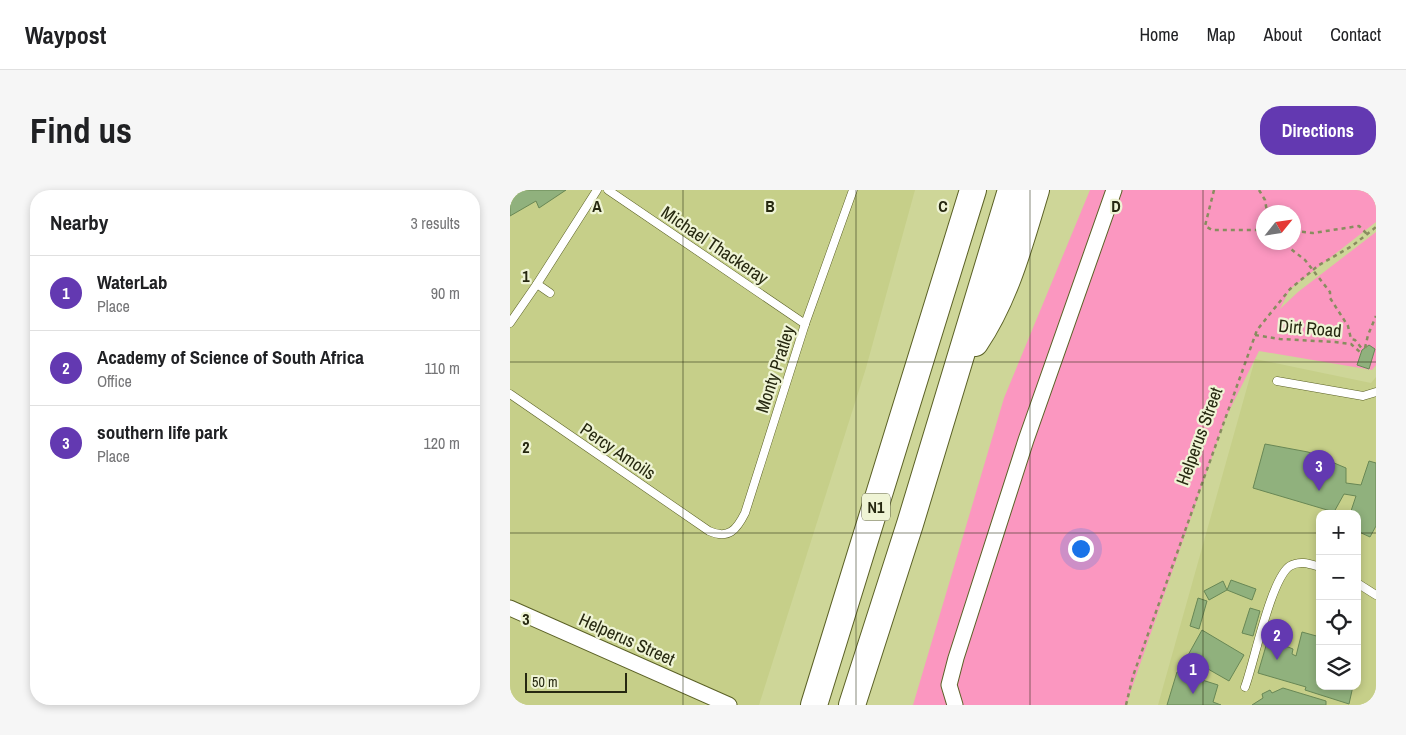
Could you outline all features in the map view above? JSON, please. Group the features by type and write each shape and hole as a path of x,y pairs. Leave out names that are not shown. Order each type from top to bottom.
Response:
{"highway":[{"path":"928,337 926,323 928,297 960,190"},
{"name":"N1","path":"814,705 973,190"},
{"name":"N1","path":"852,705 913,515 1012,190"},
{"path":"958,368 983,332 993,313 1015,259 1036,190"}],"street":[{"path":"955,705 950,685 956,658 1026,440 1114,190"},
{"name":"Helperus Street","path":"510,608 726,703"}],"lane":[{"path":"510,322 537,284 597,190"},
{"name":"Michael Thackeray","path":"608,190 805,324"},
{"name":"Monty Pratley","path":"709,531 722,535 734,530 738,527 745,513 805,324 853,190"},
{"path":"537,284 550,293"},
{"path":"1277,381 1363,396 1376,392"},
{"name":"Percy Amoils","path":"510,394 709,531"},
{"path":"1245,687 1274,591 1282,575 1296,563 1316,566"},
{"path":"1361,586 1376,595"}],"path":[{"path":"1214,190 1205,226 1212,230 1256,230"},
{"path":"1259,190 1266,205"},
{"path":"1301,231 1313,232 1359,226 1366,234"},
{"name":"Helperus Street","path":"1126,705 1133,676 1256,330 1290,289 1313,270 1352,246 1376,227"},
{"path":"1291,250 1305,260 1330,292 1330,298 1348,326 1350,339 1355,340 1363,350"},
{"path":"1363,350 1376,316"},
{"name":"Dirt Road","path":"1255,335 1280,339 1351,344 1363,350"}],"shaded area":[{"path":"510,190 915,190 866,368 759,705 510,705"},
{"path":"1090,190 1376,190 1376,222 1290,289 1280,309 1298,292 1376,232 1376,365 1372,370 1259,351 1225,419 1126,705 913,705 1004,398"},
{"path":"1255,359 1371,383 1376,377 1376,705 1158,705"}],"building":[{"path":"510,190 566,190 539,208 536,201 510,216"},
{"path":"1369,345 1375,349 1369,369 1357,365 1362,350"},
{"path":"1265,444 1308,452 1346,468 1346,483 1361,485 1369,461 1376,463 1376,526 1370,537 1361,533 1361,510 1351,510 1356,496 1344,494 1335,510 1327,510 1253,488"},
{"path":"1231,580 1256,589 1252,600 1227,590"},
{"path":"1223,581 1227,590 1209,600 1204,591"},
{"path":"1198,598 1207,601 1199,629 1190,626"},
{"path":"1250,608 1260,611 1253,636 1242,633"},
{"path":"1202,630 1244,655 1229,681 1187,657"},
{"path":"1302,632 1316,636 1316,690 1352,690 1349,704 1305,690 1306,687 1258,673 1268,639 1293,649 1292,654 1296,656"},
{"path":"1177,672 1218,685 1213,702 1221,705 1167,705"},
{"path":"1283,688 1326,701 1326,705 1252,705 1263,698 1262,694 1270,690 1272,693"}],"place":[{"name":"southern life park","path":"1319,491"},
{"name":"Academy of Science of South Africa","path":"1277,660"},
{"name":"WaterLab","path":"1193,694"}]}
